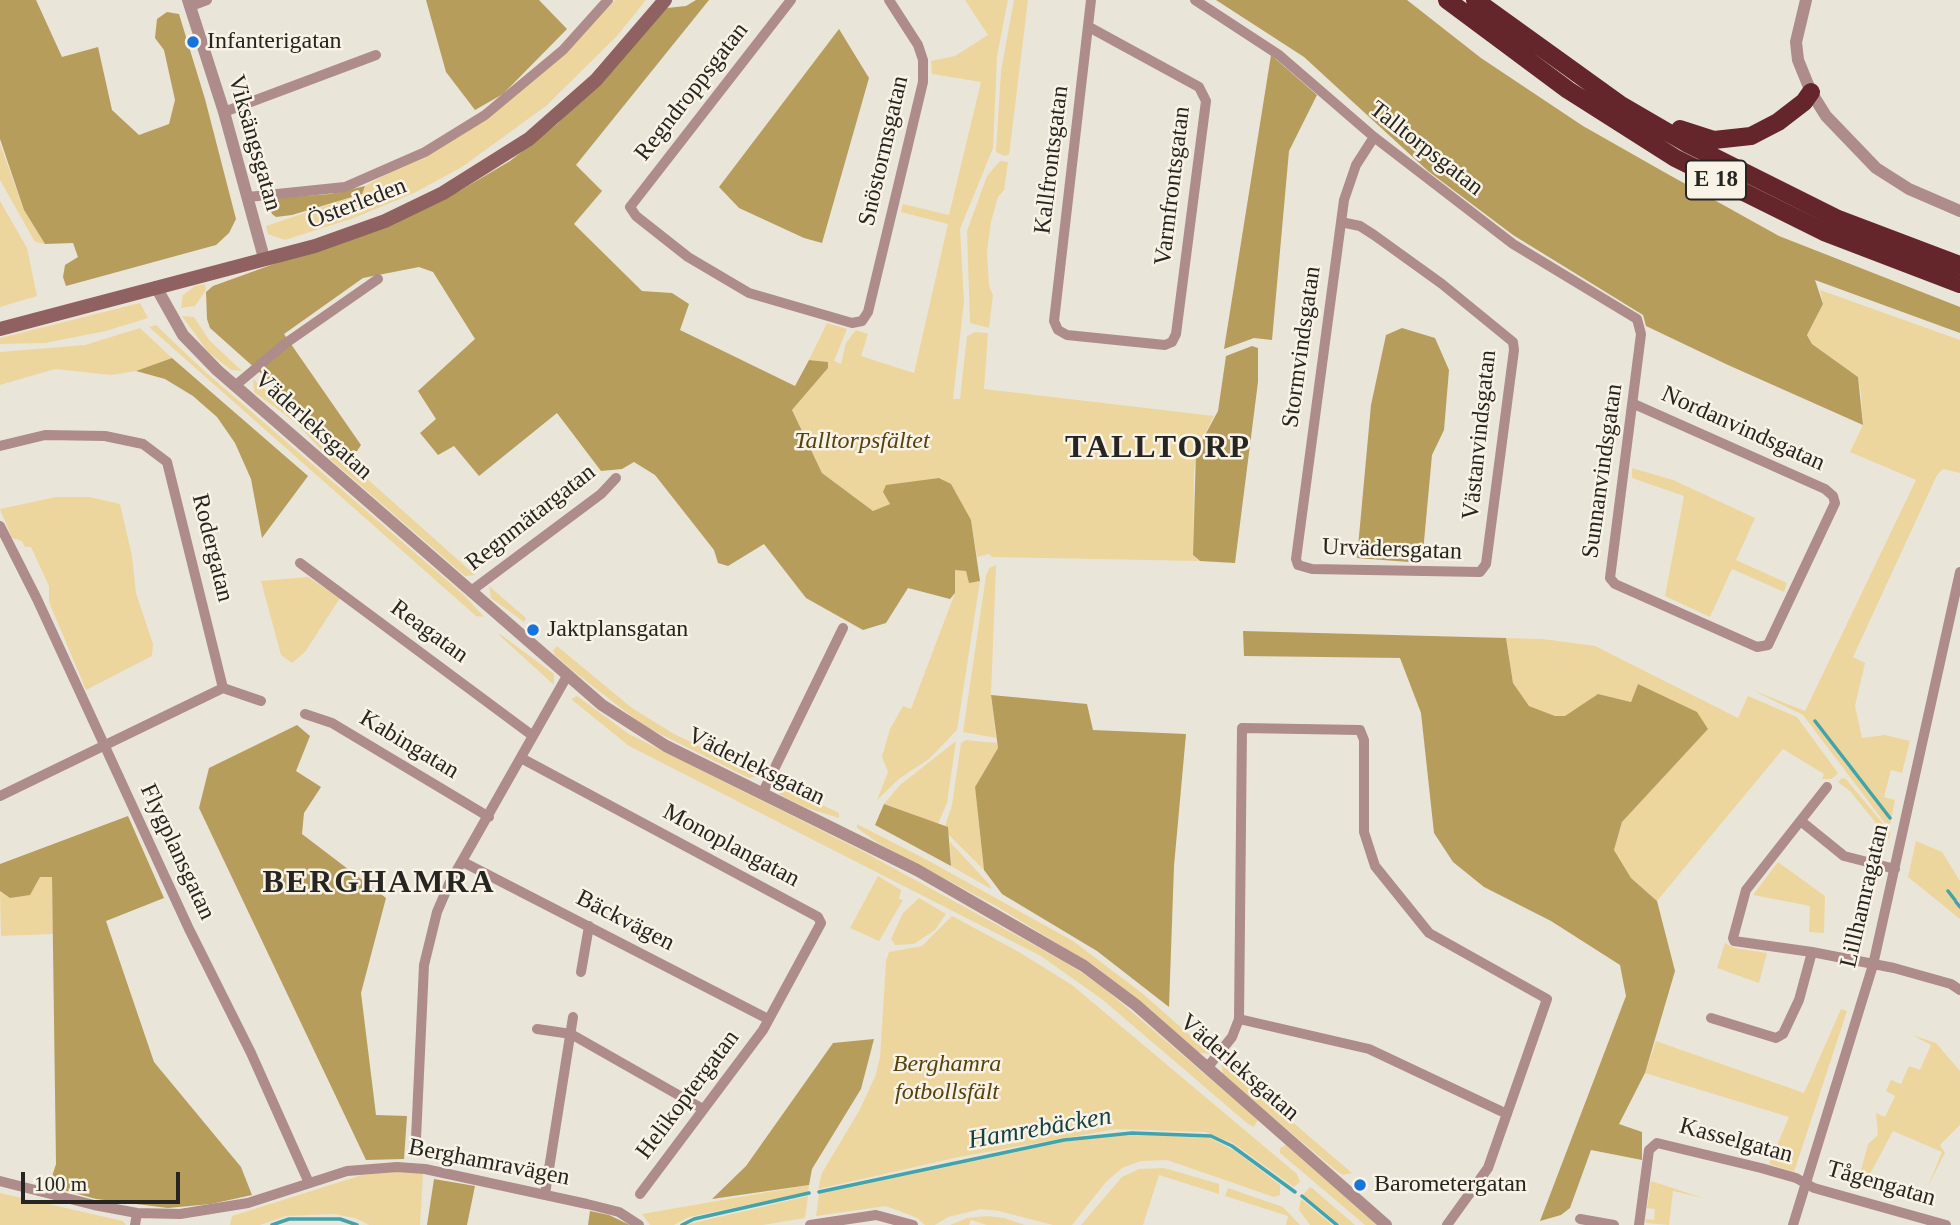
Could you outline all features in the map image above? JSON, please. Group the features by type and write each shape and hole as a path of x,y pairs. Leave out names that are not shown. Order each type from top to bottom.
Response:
{"highway":[{"name":"E 18","path":"1447,0 1568,90 1675,158 1824,232 1960,284"},
{"name":"E 18","path":"1475,0 1573,72 1632,111 1757,181 1838,219 1960,265"},
{"name":"E 18","path":"1573,72 1588,73 1678,128 1714,140 1738,139 1762,131 1804,102 1811,92"}],"main road":[{"name":"Österleden","path":"0,329 315,246 385,221 474,176 529,139 596,80 666,0"}],"street":[{"path":"190,3 206,0"},
{"path":"248,197 345,187 425,152 485,114 563,50 608,0"},
{"name":"Regndroppsgatan","path":"791,0 630,207 632,212 688,257 749,293 852,323 865,318"},
{"name":"Snöstormsgatan","path":"865,318 923,82 923,60 918,45 889,0"},
{"name":"Kallfrontsgatan","path":"1091,0 1055,326 1067,335 1165,345 1172,342 1176,334"},
{"name":"Talltorpsgatan","path":"1195,0 1279,55 1374,137 1513,244 1633,315 1639,322"},
{"path":"1806,0 1796,42 1798,60 1811,92 1826,116 1876,168 1909,190 1960,211"},
{"name":"Viksängsgatan","path":"190,3 224,112 264,258"},
{"name":"Varmfrontsgatan","path":"1089,27 1204,92 1206,101 1176,334"},
{"path":"224,112 376,55"},
{"name":"Stormvindsgatan","path":"1303,567 1296,559 1341,222 1348,184 1374,137"},
{"name":"Västanvindsgatan","path":"1341,222 1360,226 1374,235 1442,284 1513,342 1486,564 1480,572"},
{"path":"236,386 286,343 378,279"},
{"name":"Väderleksgatan","path":"156,287 183,335 236,386 567,676 628,724 917,870 1084,966 1136,1005 1386,1225"},
{"name":"Sunnanvindsgatan","path":"1639,322 1641,334 1634,404 1610,579 1615,584 1757,647 1768,645"},
{"name":"Nordanvindsgatan","path":"1634,404 1825,489 1833,496 1835,503 1768,645"},
{"name":"Rodergatan","path":"0,446 45,435 105,436 143,444 158,452 167,462 223,688"},
{"name":"Regnmätargatan","path":"471,592 601,494 616,478"},
{"path":"0,526 2,540"},
{"name":"Flygplansgatan","path":"2,540 37,599 136,817 251,1053 309,1183"},
{"name":"Reagatan","path":"300,563 533,736"},
{"name":"Urvädersgatan","path":"1303,567 1480,572"},
{"name":"Lillhamragatan","path":"1793,1225 1873,965 1956,607 1960,572"},
{"path":"762,794 843,628"},
{"path":"416,1139 424,965 437,912 567,676"},
{"path":"0,796 223,688 261,701"},
{"name":"Kabingatan","path":"305,714 332,723 489,817"},
{"path":"1207,1068 1232,1037 1239,1019 1242,728 1360,730 1364,740 1364,832 1375,866 1429,933 1444,944 1544,995 1546,1005 1488,1168 1447,1225"},
{"name":"Monoplangatan","path":"521,758 818,917 819,929 768,1020"},
{"path":"1826,787 1802,822 1746,890 1734,942 1812,952 1939,981 1960,990"},
{"path":"1802,822 1844,856 1895,869"},
{"name":"Bäckvägen","path":"463,862 768,1020"},
{"path":"581,972 589,926"},
{"path":"1711,1018 1776,1038 1783,1034 1799,1000 1812,952"},
{"path":"545,1194 573,1017"},
{"path":"1239,1019 1369,1049 1507,1114"},
{"name":"Helikoptergatan","path":"640,1194 768,1020"},
{"path":"537,1029 571,1034 703,1110"},
{"name":"Kasselgatan","path":"1639,1225 1649,1150 1657,1143 1805,1182"},
{"name":"Berghamravägen","path":"0,1181 58,1198 137,1213 180,1214 224,1209 347,1171 397,1167 425,1169 545,1194 619,1212 639,1225"},
{"name":"Tågengatan","path":"1805,1182 1814,1188 1946,1225"},
{"path":"135,1225 137,1213"},
{"path":"810,1225 876,1215 913,1225"},
{"path":"1580,1219 1614,1225"}],"green space":[{"path":"615,0 646,0 617,36 546,106 462,167 414,193 354,218 285,240 268,234 266,226 361,194 365,186 481,121 544,71"},
{"name":"Talltorpsfältet","path":"965,0 1008,0 997,56 993,148 960,229 964,301 953,399 960,399 967,336 975,332 988,333 984,389 1214,416 1196,452 1193,555 1199,561 992,557 989,554 977,557 971,520 890,504 873,511 822,473 792,410 828,368 827,362 809,360 827,323 847,329 834,361 841,364 846,343 856,330 868,334 861,356 914,373 948,224 901,212 903,204 949,215 981,82 932,74 931,61 955,56 988,35"},
{"path":"1014,0 1028,0 1009,155 1004,156 996,152 1001,71"},
{"path":"0,144 24,210 45,244 35,242 0,180"},
{"path":"1000,161 1008,162 1004,190 998,197 991,222 987,251 989,286 993,295 989,328 970,323 967,231 987,176"},
{"path":"0,201 27,248 37,296 0,307"},
{"path":"205,284 206,290 195,306 181,308 183,295 195,286"},
{"path":"1820,290 1960,340 1960,473 1943,469 1937,475 1853,657 1865,663 1855,706 1862,738 1885,735 1910,741 1902,773 1891,770 1884,797 1895,800 1890,825 1884,822 1803,715 1752,690 1805,711 1916,480 1850,452 1863,425 1858,377 1812,344 1807,335 1823,304"},
{"path":"140,303 148,318 106,331 45,343 0,344 0,338"},
{"path":"182,316 194,317 209,340 242,371 231,370 208,352"},
{"path":"156,325 202,369 465,596 484,617 476,616 149,327"},
{"path":"140,328 172,358 136,371 111,375 55,369 0,385 0,352 85,345"},
{"path":"253,379 475,575 465,576 330,459 295,422 254,392"},
{"path":"1632,468 1673,480 1755,518 1736,560 1787,583 1784,592 1732,569 1710,617 1665,596 1684,496 1632,478"},
{"path":"56,497 90,497 120,504 132,556 136,593 153,644 152,656 86,690 49,602 49,586 31,547 25,547 22,541 12,538 0,509"},
{"path":"996,565 991,695 996,738 963,732 986,576 989,568"},
{"path":"955,570 966,570 969,582 980,581 957,730 929,759 900,778 877,800 888,772 882,757 890,729 903,706 911,709 955,593"},
{"path":"308,577 340,598 305,652 292,663 281,655 261,581"},
{"path":"489,586 526,618 524,622 491,598"},
{"path":"499,635 554,674 554,685"},
{"path":"1506,638 1543,639 1595,646 1738,718 1748,696 1797,717 1838,773 1832,779 1822,779 1824,774 1783,749 1657,901 1631,878 1614,850 1622,822 1708,728 1638,684 1631,702 1598,694 1566,716 1555,716 1529,706 1513,683"},
{"path":"557,646 632,708 674,734 762,776 749,778 644,726 555,655 553,651"},
{"path":"577,696 629,734 864,852 1065,962 1099,984 1258,1120 1254,1127 1103,1000 1041,956 629,746 571,699"},
{"path":"966,740 997,743 998,748 975,787 984,870 948,834 948,828 945,826 952,805 961,743"},
{"path":"956,741 947,803 938,824 884,804 900,785"},
{"path":"1842,778 1846,779 1890,832 1889,839 1850,791 1838,782"},
{"path":"774,782 839,813 839,818 807,808 780,795"},
{"path":"857,824 1073,941 1142,993 1211,1054 1200,1053 1191,1047 1150,1009 1093,965 996,906 878,843 857,828"},
{"path":"1916,841 1942,852 1960,881 1960,919 1908,877"},
{"path":"950,842 990,885 991,889 951,866"},
{"path":"1778,862 1825,896 1824,933 1809,932 1810,906 1753,895"},
{"path":"40,876 52,877 53,934 1,936 0,891 10,898"},
{"path":"878,876 901,890 899,899 903,900 879,941 850,928"},
{"path":"919,898 946,914 935,930 914,944 895,945 891,939 903,913"},
{"name":"Berghamra fotbollsfält","path":"952,916 1019,952 1072,985 1297,1174 1300,1182 1294,1187 1233,1143 1205,1132 1116,1129 959,1157 818,1189 822,1173 859,1111 875,1077 880,1058 886,961 889,952 922,946"},
{"path":"1725,943 1735,948 1767,953 1759,983 1717,968"},
{"path":"1841,1009 1847,1011 1794,1172 1769,1164 1789,1117 1645,1073 1656,1041 1804,1093"},
{"path":"1912,1035 1936,1043 1960,1071 1960,1125 1940,1145 1945,1153 1928,1186 1942,1152 1893,1131 1870,1174 1861,1170 1868,1144 1878,1135 1876,1113 1885,1117 1895,1096 1886,1091 1891,1080 1901,1084 1909,1066 1920,1070 1931,1045"},
{"path":"1221,1061 1352,1173 1343,1175 1334,1169 1223,1075"},
{"path":"1132,1134 1210,1138 1235,1151 1280,1185 1280,1195 1274,1197 1167,1160 1141,1161 1122,1168 1105,1183 1072,1225 1053,1225 981,1209 948,1217 935,1225 925,1225 917,1218 886,1206 816,1216 819,1194 1064,1142"},
{"path":"1286,1145 1377,1225 1365,1225 1280,1153 1280,1148"},
{"path":"1164,1168 1219,1184 1219,1194 1159,1175 1143,1225 1081,1225 1122,1177 1139,1169"},
{"path":"421,1172 423,1175 420,1225 369,1225 355,1218 334,1214 286,1216 260,1225 230,1225 232,1216 362,1175"},
{"path":"1651,1181 1703,1198 1673,1191 1669,1225 1645,1223 1646,1219 1654,1220 1655,1209 1647,1208"},
{"path":"809,1185 808,1192 689,1217 674,1225 650,1225 642,1214"},
{"path":"1310,1187 1355,1225 1340,1225 1303,1195"},
{"path":"1228,1188 1283,1207 1300,1225 1286,1225 1288,1216 1225,1196"},
{"path":"0,1193 123,1221 126,1225 0,1225"},
{"path":"808,1196 805,1218 763,1225 685,1225"},
{"path":"1301,1199 1332,1225 1310,1225 1299,1210"},
{"path":"987,1216 1025,1225 987,1225 971,1220 969,1225 950,1225 967,1218"}],"shaded area":[{"path":"0,0 36,0 62,57 98,47 112,110 139,135 169,124 175,100 164,50 155,38 157,19 167,12 179,14 205,99 236,219 229,233 216,245 66,286 63,277 65,265 78,257 73,243 45,244 24,210 0,139"},
{"path":"426,0 539,0 567,29 503,94 475,110 446,72"},
{"path":"696,0 709,0 576,165 602,191 574,224 642,291 672,293 689,304 680,330 795,386 809,360 828,362 828,368 792,410 822,473 873,511 890,504 883,492 886,485 939,478 951,484 971,520 980,581 969,583 966,571 955,570 955,593 950,599 908,588 886,623 863,630 806,598 764,544 728,566 718,563 714,550 655,475 634,462 622,469 601,471 557,413 479,476 454,446 438,455 420,433 436,419 418,391 475,339 433,272 419,267 363,278 284,334 361,445 357,451 350,453 210,328 207,319 206,292 213,286 409,215 461,190 510,161 557,124 667,8 686,6"},
{"path":"1216,0 1407,0 1481,58 1583,126 1779,236 1960,307 1960,333 1815,280 1823,304 1807,335 1812,344 1858,377 1863,425 1728,365 1646,326 1643,315 1513,235 1428,171 1304,57"},
{"path":"839,29 869,78 822,243 804,238 739,208 719,187"},
{"path":"1271,55 1317,95 1289,151 1272,340 1254,338 1224,349"},
{"path":"365,186 362,194 292,215 276,217 269,205 277,198 330,194"},
{"path":"1402,328 1435,338 1449,370 1444,430 1432,455 1422,563 1357,558 1371,405 1386,335"},
{"path":"1252,346 1258,348 1258,382 1235,563 1200,561 1193,555 1196,452 1218,411 1226,356"},
{"path":"172,358 308,476 262,538 251,479 235,443 217,417 193,396 165,379 136,371"},
{"path":"1243,631 1506,638 1513,683 1529,706 1555,716 1565,716 1598,694 1631,702 1638,684 1697,712 1708,729 1622,822 1614,850 1631,878 1657,901 1675,971 1645,1073 1619,1124 1642,1132 1642,1160 1591,1150 1570,1208 1561,1215 1540,1221 1626,996 1620,965 1551,921 1484,887 1453,862 1434,833 1421,713 1400,658 1244,656"},
{"path":"991,695 1087,704 1093,730 1186,734 1174,866 1169,1007 1097,951 1002,894 984,870 975,787 998,748"},
{"path":"297,725 310,736 296,771 321,787 304,813 302,834 386,898 361,993 376,1115 407,1116 404,1159 366,1160 199,808 209,768"},
{"path":"884,804 948,827 951,866 875,825"},
{"path":"128,816 164,898 106,921 154,1062 241,1167 252,1195 211,1204 168,1208 96,1199 49,1186 56,1164 52,877 40,877 30,895 10,898 0,891 0,864"},
{"path":"874,1039 861,1089 812,1169 809,1185 712,1199 746,1166 833,1043"},
{"path":"434,1179 475,1186 467,1225 427,1225"},
{"path":"590,1211 609,1215 630,1225 588,1225"}],"waterway":[{"path":"1815,721 1890,818"},
{"path":"1948,891 1955,900"},
{"path":"1956,902 1960,907"},
{"name":"Hamrebäcken","path":"819,1192 1064,1140 1132,1133 1211,1136 1232,1146 1295,1192"},
{"name":"Hamrebäcken","path":"682,1225 694,1219 809,1193"},
{"name":"Hamrebäcken","path":"1302,1196 1337,1225"},
{"name":"Hamrebäcken","path":"272,1225 289,1219 340,1219 357,1225"}],"place":[{"name":"Infanterigatan","path":"193,42"},
{"name":"Jaktplansgatan","path":"533,630"},
{"name":"Barometergatan","path":"1360,1185"}],"district":[{"name":"TALLTORP","path":"1158,449"},
{"name":"BERGHAMRA","path":"379,884"}]}
